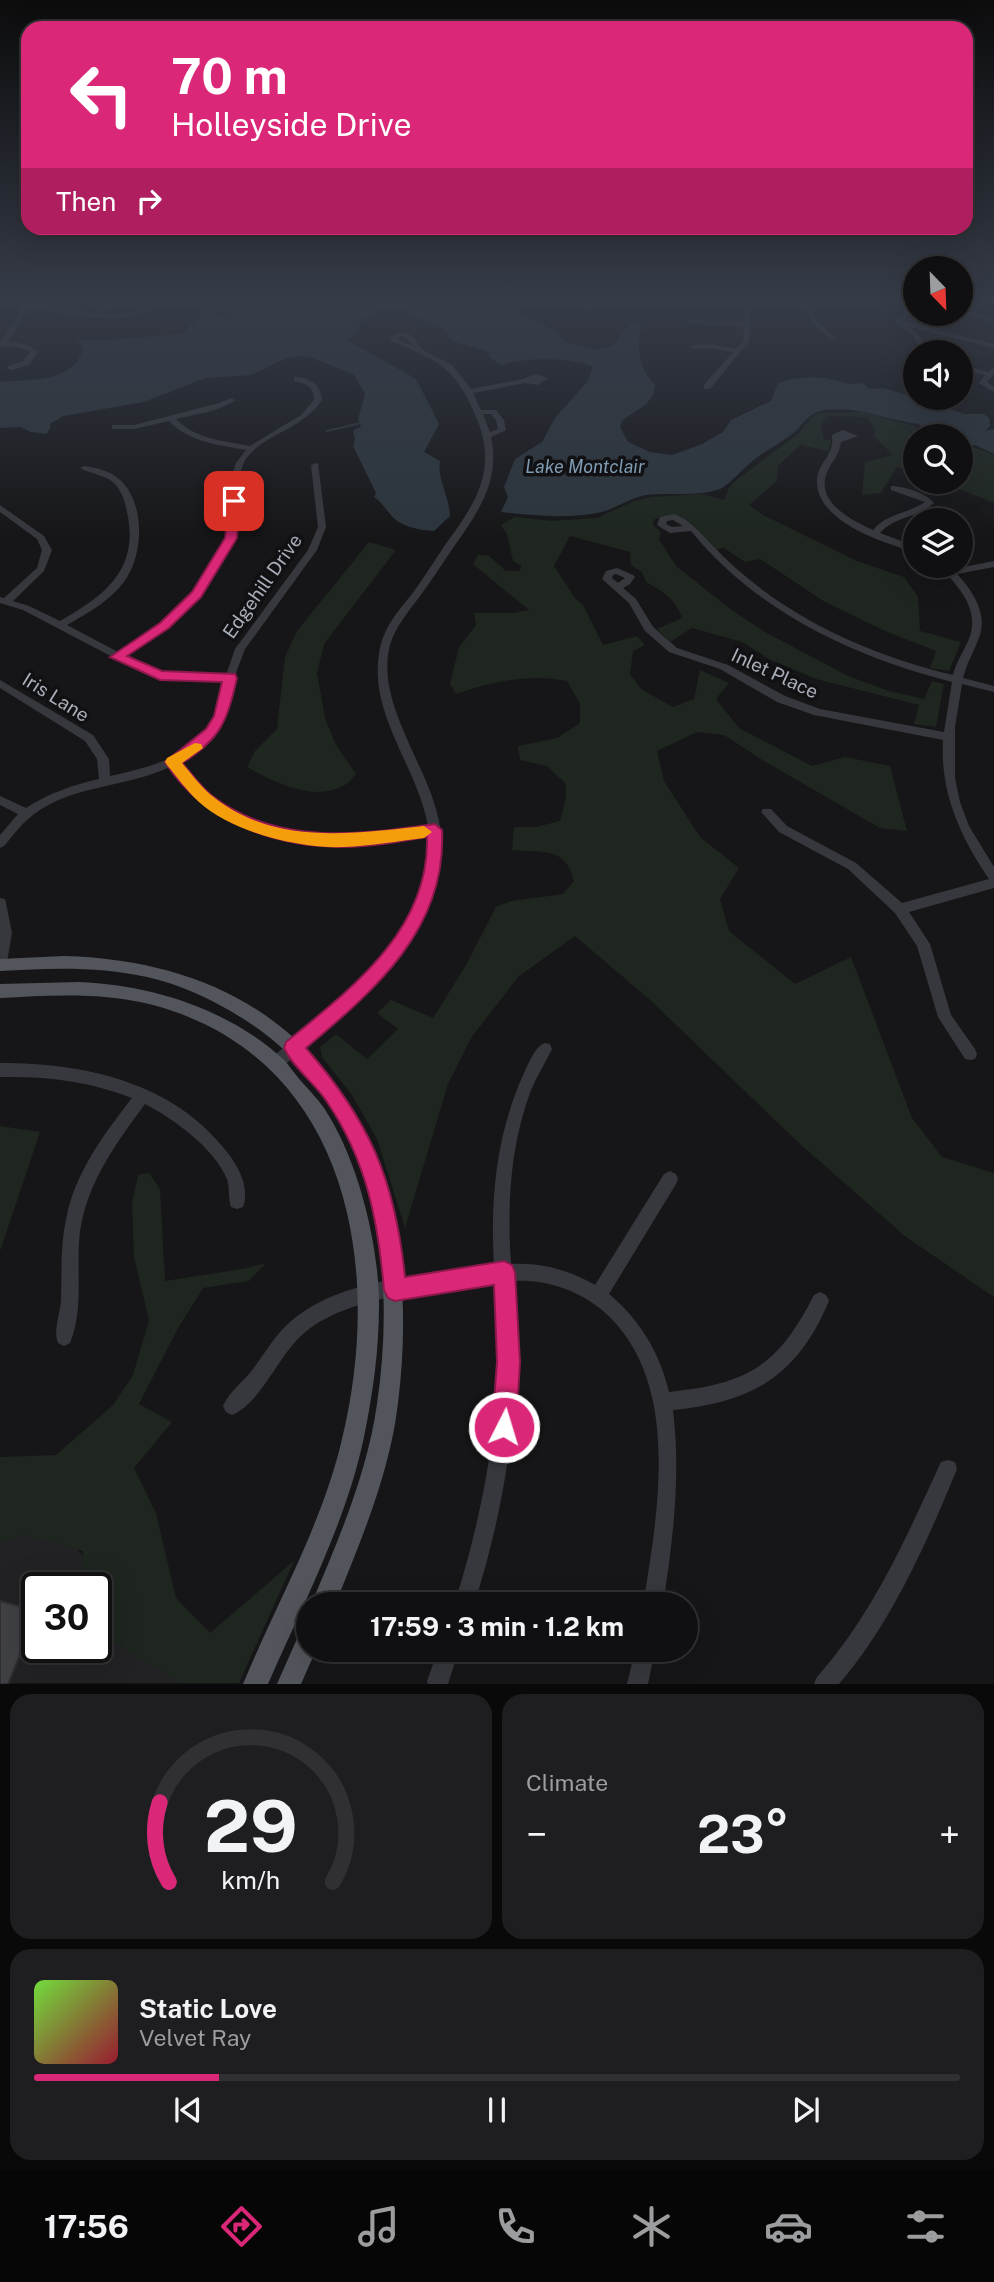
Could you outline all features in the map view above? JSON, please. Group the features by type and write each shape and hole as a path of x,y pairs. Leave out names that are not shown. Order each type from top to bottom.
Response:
{"main road":[{"path":"0,963 93,962 170,976 200,987 247,1011 293,1048 332,1093 349,1118 369,1159 390,1231 395,1290 393,1370 379,1450 349,1542 328,1592"},
{"path":"0,991 84,987 158,999 184,1007 232,1029 276,1063 309,1100 327,1128 343,1163 359,1211 369,1295 365,1378 353,1440 316,1544 255,1684"},
{"path":"289,1684 298,1662"}],"street":[{"path":"117,657 164,626 201,588 231,538 235,479 240,463 252,449 315,405 318,396 316,388 310,382 300,380"},
{"path":"276,1063 353,998 399,949 422,906 431,878 436,854 435,830 424,792 385,694 383,654 394,624 483,497 490,471 489,435 461,380"},
{"path":"707,387 713,380"},
{"path":"469,391 525,382"},
{"path":"115,427 134,427 222,405 231,400"},
{"path":"171,418 177,426 190,433 252,449"},
{"path":"837,441 836,451 821,475 824,497 840,517 903,544"},
{"name":"Edgehill Drive","path":"0,843 27,814 60,794 105,780 140,774 172,762 196,747 212,732 221,716 240,649 321,534 315,465"},
{"path":"59,626 90,607 114,586 129,566 136,544 136,525 124,487 105,472 84,468"},
{"path":"875,533 891,518 919,510 930,503 918,495 894,488"},
{"path":"0,508 41,538 47,550 41,569 4,600 160,676 230,678"},
{"path":"693,528 719,558 794,614 880,657 994,689"},
{"path":"973,567 994,565"},
{"path":"955,578 967,592 977,621 957,680 948,737 947,769 954,805 971,842 994,877"},
{"name":"Inlet Place","path":"617,587 633,601 654,635 673,650 724,667 781,699 818,712 948,737"},
{"name":"Iris Lane","path":"0,683 89,738 100,751 105,780"},
{"path":"172,762 192,787 221,810 275,833 307,839 343,841 435,830"},
{"path":"0,800 27,814"},
{"path":"767,812 783,829 852,866 900,909 923,944 945,1017 970,1054"},
{"path":"900,909 994,883"},
{"path":"0,903 5,933 0,963"},
{"path":"468,1592 488,1524 505,1418 509,1362 501,1229 507,1155 522,1092 545,1049"},
{"path":"0,1070 34,1068 66,1072 106,1081 143,1095 185,1121 209,1141 234,1176 237,1201"},
{"path":"64,1337 71,1309 71,1237 76,1208 92,1168 143,1095"},
{"path":"599,1296 670,1178"},
{"path":"232,1406 262,1373 294,1329 309,1317 338,1302 504,1272 558,1276 582,1285 599,1296 630,1326 653,1365 663,1402 666,1426 663,1513 654,1592"},
{"path":"663,1402 719,1394 764,1376 797,1346 820,1301"},
{"path":"824,1684 844,1661 889,1591 948,1469"},
{"path":"438,1681 445,1662"},
{"path":"637,1684 642,1662"}],"shaded area":[{"path":"863,412 907,424 903,424 903,469 897,467 881,493 862,495 865,462 893,455 874,436 875,429 867,417 829,416 821,427 824,439 831,440 829,451 800,445 778,466 777,481 749,505 763,515 857,561 905,578 918,597 920,631 961,642 949,671 930,668 936,651 885,631 825,602 760,559 745,562 724,548 716,550 696,528 682,518 664,516 653,520 653,525 661,532 659,539 676,566 733,611 765,632 848,676 889,691 924,699 932,681 944,684 936,727 914,724 919,705 816,679 769,659 742,642 692,628 670,642 657,629 682,618 680,612 668,597 646,582 642,572 631,565 630,552 570,536 554,566 575,598 583,605 603,645 637,636 645,645 633,651 630,674 641,689 673,707 694,699 700,670 729,683 716,699 739,728 812,766 845,757 890,766 907,831 880,828 724,735 697,732 657,751 664,781 700,837 739,868 720,899 729,931 795,984 851,957 912,1118 942,1157 994,1173 994,1297 906,1237 800,1144 649,999 575,936 518,977 471,1038 448,1084 405,1228 377,1139 352,1095 322,1057 320,1047 336,1034 367,1059 398,1029 377,1013 391,1000 433,1018 466,965 496,907 511,901 563,894 574,881 565,862 559,857 543,852 512,850 514,827 536,827 560,821 566,797 566,784 547,766 520,760 518,746 557,738 580,723 580,704 567,681 553,679 511,680 456,694 450,684 459,647 476,625 474,613 513,613 529,610 473,564 478,555 489,556 506,571 519,571 522,566 513,561 507,534 501,525 515,517 552,521 597,518 634,501 651,497 702,494 724,500 730,486 798,434 813,416 821,413"},
{"path":"973,448 994,455 994,503 972,494"},
{"path":"369,542 396,550 324,644 317,673 325,718 336,745 356,774 345,785 319,792 281,784 247,767 255,751 277,729 285,657 297,631"},
{"path":"0,1126 40,1132 0,1251"},
{"path":"149,1173 160,1189 165,1281 266,1263 249,1281 203,1288 177,1330 139,1404 172,1422 134,1468 156,1513 176,1598 210,1633 294,1561 239,1683 181,1683 112,1642 112,1572 81,1572 83,1551 23,1534 0,1544 0,1457 56,1455 113,1405 133,1375 149,1320 134,1257 132,1203 138,1175"},
{"path":"0,1469 99,1572 21,1572 21,1663 112,1663 112,1586 205,1683 0,1683"}],"water":[{"name":"Lake Montclair","path":"201,380 144,402 63,416 50,424 46,434 31,432 21,427 0,428 0,382"},
{"name":"Lake Montclair","path":"357,380 416,380 439,424 424,452 440,461 440,474 450,516 434,531 404,525 374,497 376,493 353,446 353,430 361,427 358,419 365,394"},
{"name":"Lake Montclair","path":"588,380 650,380 655,385 648,402 622,421 620,427 628,442 650,452 672,455 702,444 723,432 731,420 771,401 778,383 793,380 832,380 863,383 869,389 884,388 903,394 903,410 953,410 965,414 984,414 989,418 990,426 985,431 994,429 994,454 973,445 973,424 919,424 858,411 833,409 812,415 792,434 758,457 718,490 646,495 602,512 578,516 501,512 508,497 504,487 515,459 542,442 555,418"}],"building":[{"path":"0,1601 21,1607 21,1652 8,1684 0,1684"}],"waterway":[{"path":"327,431 361,423"}],"slow traffic":[{"path":"195,748 172,762 204,798 237,819 255,826 275,833 325,841 363,841 424,832"}],"route":[{"path":"234,501 231,538 197,594 164,626 117,657 160,676 230,678 221,716 212,732 188,753 172,762 204,798 237,819 275,833 325,841 363,841 435,830 436,854 431,878 422,906 399,949 353,998 293,1048 332,1093 361,1140 381,1194 390,1231 395,1290 504,1272 509,1362 504,1427"}]}
